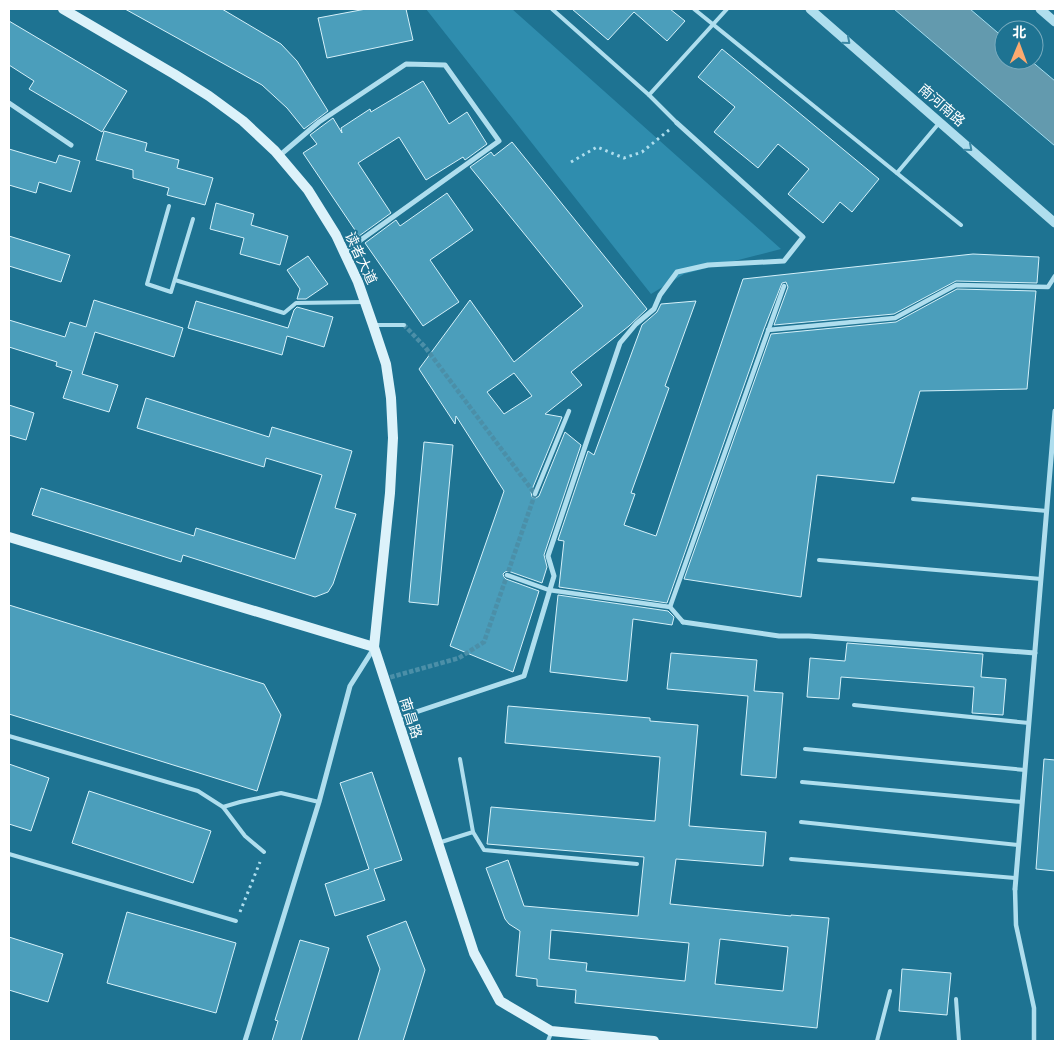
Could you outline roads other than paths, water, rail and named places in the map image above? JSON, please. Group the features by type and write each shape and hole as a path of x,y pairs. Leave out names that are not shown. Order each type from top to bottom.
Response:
{"main road":[{"name":"读者大道","path":"63,9 174,74 243,120 280,156 308,190 336,235 358,282 374,325 386,364 390,398 393,438 390,493 374,647"},
{"path":"9,537 374,647"},
{"name":"南昌路","path":"374,647 474,954 500,1001 551,1031 654,1041"}],"street":[{"name":"南河南路","path":"810,9 1055,223"},
{"path":"1040,9 1055,22"},
{"path":"280,156 319,122 406,64 445,65 499,141 344,252"},
{"path":"9,103 71,144"},
{"path":"397,718 524,676 554,576 548,556 620,343 636,324 654,309 660,295 677,272 708,265 784,261 803,237 677,123"},
{"path":"768,330 895,318 956,285 1048,287 1055,276"},
{"path":"670,607 784,286"},
{"path":"535,494 569,411"},
{"path":"1034,1041 1034,1008 1016,925 1014,889 1055,411"},
{"path":"507,575 549,590 670,607 683,622 779,636 809,636 1035,653"},
{"path":"245,1041 319,802 350,686 374,647"}],"lane":[{"path":"552,9 649,95 677,123"},
{"path":"694,9 961,226"},
{"path":"649,95 727,9"},
{"path":"897,173 940,122"},
{"path":"169,206 147,284 171,292 192,218"},
{"path":"175,280 284,312 296,303 365,302"},
{"path":"374,325 404,324"},
{"path":"913,499 1047,511"},
{"path":"819,560 1041,579"},
{"path":"854,705 1029,723"},
{"path":"9,736 198,791 223,807 245,836 264,852"},
{"path":"805,749 1025,770"},
{"path":"460,760 473,832 484,850 637,864"},
{"path":"802,782 1022,802"},
{"path":"223,807 281,793 319,802"},
{"path":"801,822 1018,845"},
{"path":"438,843 473,832"},
{"path":"9,854 236,921"},
{"path":"791,860 1016,878"},
{"path":"877,1041 890,991"},
{"path":"956,999 959,1041"},
{"path":"548,1041 551,1031"}],"tunnel":[{"path":"384,679 459,658 484,642 535,494 425,347 404,325"}]}
